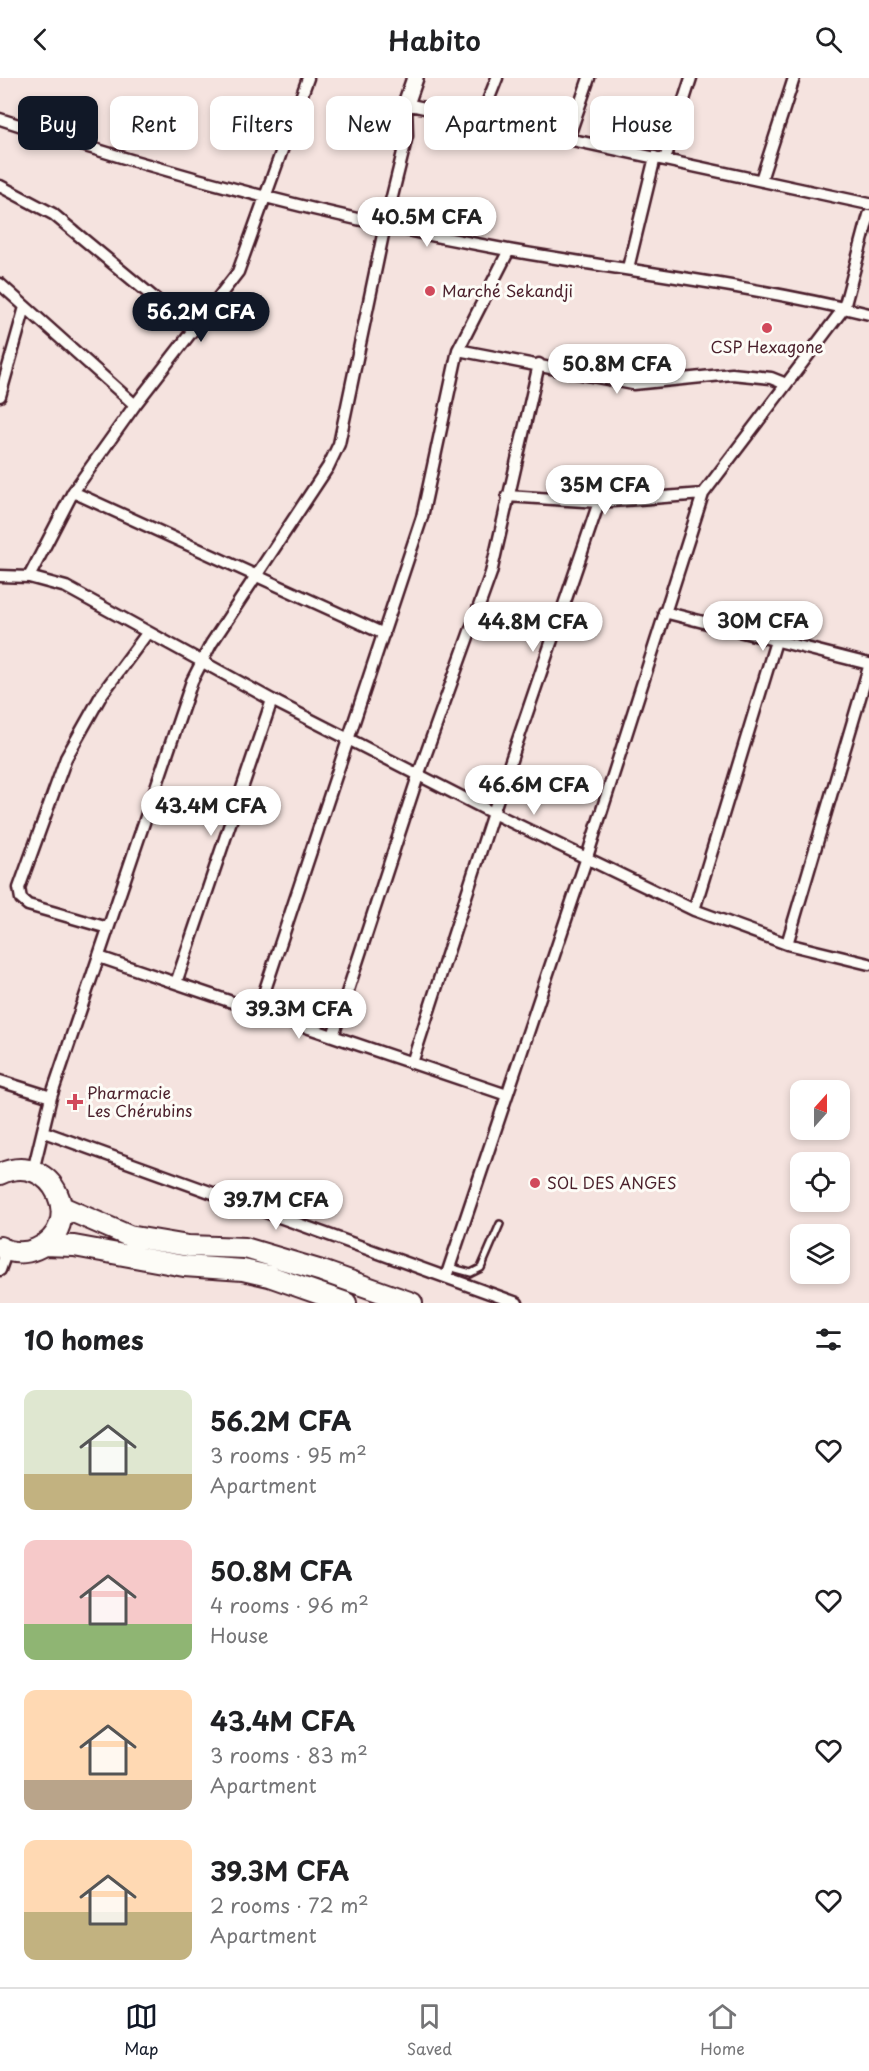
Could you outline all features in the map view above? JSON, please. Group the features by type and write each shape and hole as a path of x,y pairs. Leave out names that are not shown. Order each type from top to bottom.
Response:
{"highway":[{"path":"0,1174 19,1169 33,1172 53,1185 62,1207 56,1232 43,1245 26,1252 3,1249"},
{"path":"62,1207 129,1236 188,1246 245,1248 322,1271 412,1303"},
{"path":"43,1245 74,1246 184,1266 243,1270 269,1276 346,1303"}],"street":[{"path":"29,577 73,492 135,405 238,272 267,197 308,78"},
{"path":"409,96 415,78"},
{"path":"489,96 496,78"},
{"path":"578,108 589,78"},
{"path":"628,268 660,158 691,78"},
{"path":"761,180 794,78"},
{"path":"0,119 98,151 267,197 385,225 509,250 628,268 869,314"},
{"path":"578,141 869,204"},
{"path":"33,1172 51,1097 184,699 201,662 328,467 339,444 385,225 404,150"},
{"path":"0,186 53,214 193,330"},
{"path":"448,1272 587,857 703,494 844,308 869,215"},
{"path":"258,1011 347,737 422,517 458,350 509,250"},
{"path":"0,284 135,405"},
{"path":"0,396 25,307"},
{"path":"458,350 633,384 662,383 732,374 771,378 786,384"},
{"path":"333,1036 419,773 491,573 539,364"},
{"path":"73,492 256,578 384,634"},
{"path":"507,496 599,502 703,494"},
{"path":"412,1063 493,813 599,502"},
{"path":"0,576 29,577 66,586 272,700 419,773 493,813 694,910 787,944 869,964"},
{"path":"664,612 869,665 787,944"},
{"path":"108,928 28,905 21,899 19,888 66,758 102,694 148,632"},
{"path":"694,910 776,641"},
{"path":"176,983 272,700"},
{"path":"99,957 507,1095"},
{"path":"0,1081 51,1097"},
{"path":"44,1132 448,1272 517,1303"},
{"path":"0,1270 3,1249"}],"lane":[{"path":"448,1272 471,1273 481,1268 500,1224"}],"place":[{"name":"Marché Sekandji","path":"430,291"},
{"name":"CSP Hexagone","path":"767,328"},
{"name":"Pharmacie Les Chérubins","path":"75,1102"},
{"name":"SOL DES ANGES","path":"535,1183"}]}
